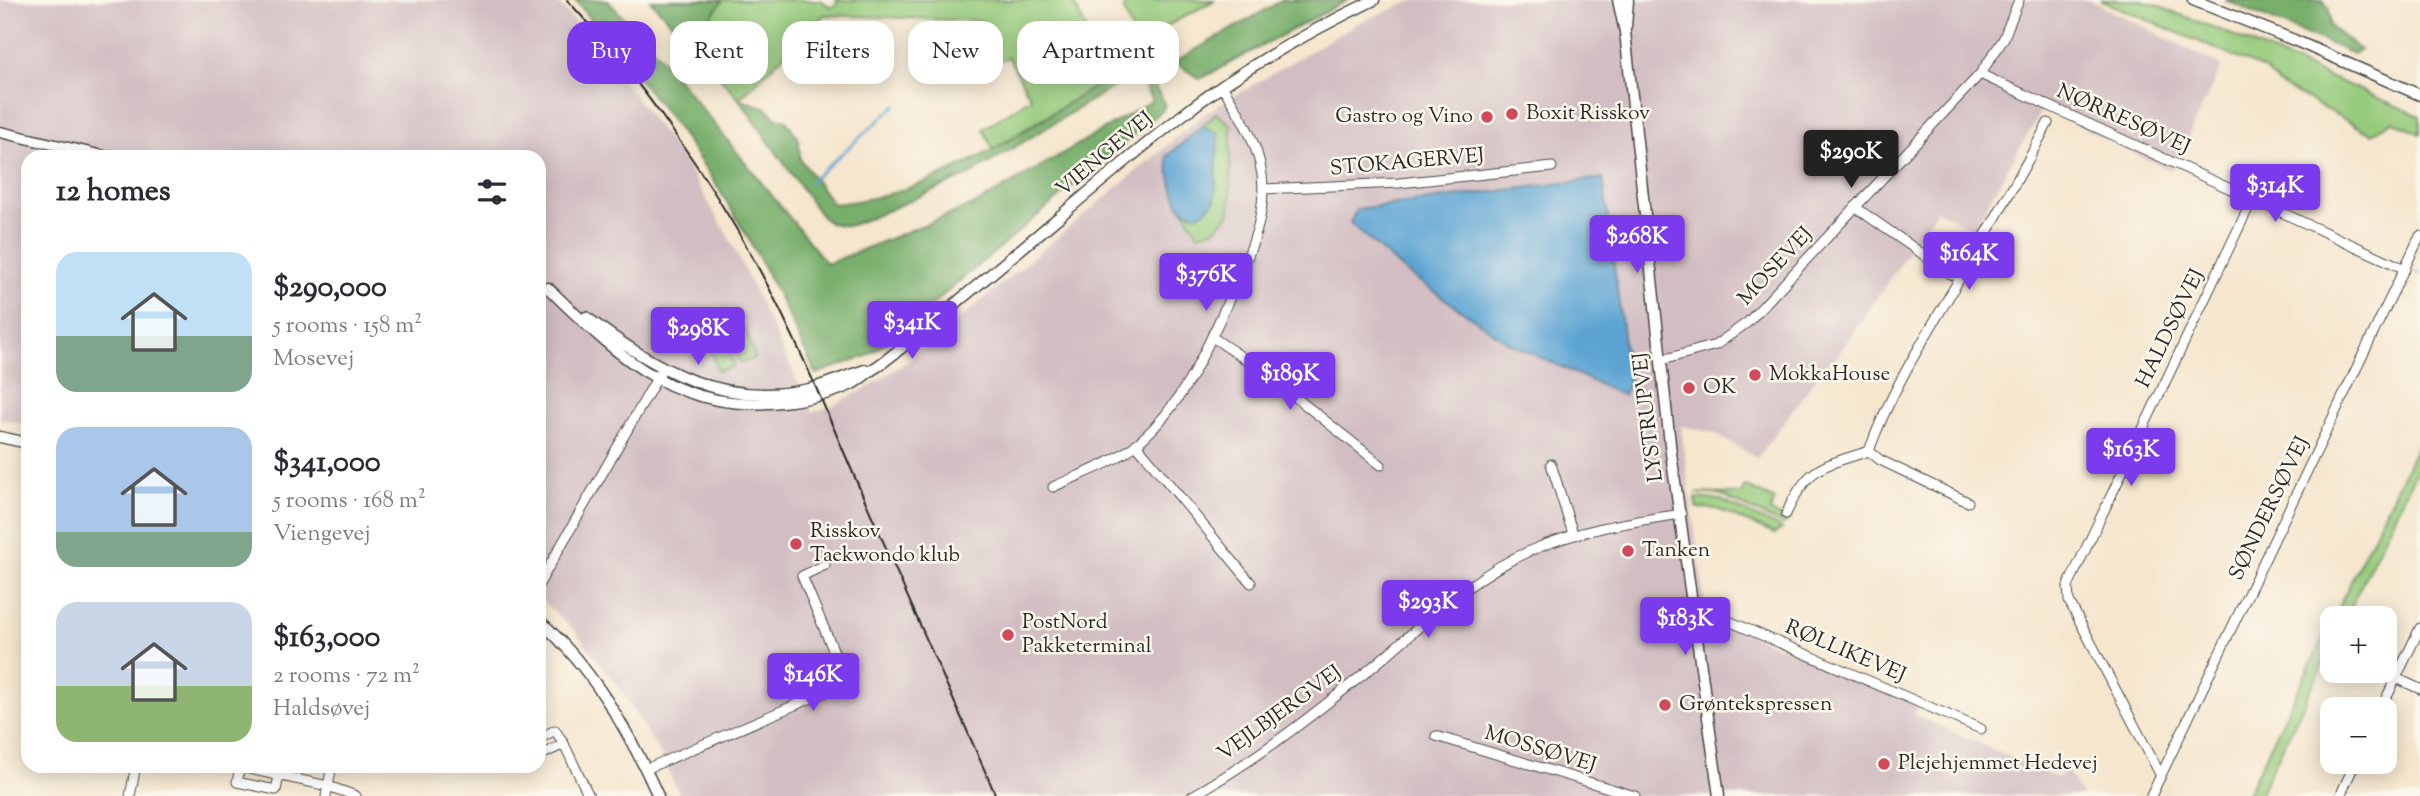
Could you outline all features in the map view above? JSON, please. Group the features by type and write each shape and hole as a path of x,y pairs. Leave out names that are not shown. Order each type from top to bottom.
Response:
{"street":[{"name":"VIENGEVEJ","path":"546,287 612,349 659,374 725,390 771,394 815,387 878,365 903,348 1119,167 1222,86 1292,43 1374,0"},
{"name":"LYSTRUPVEJ","path":"1618,0 1625,32 1671,453 1719,796"},
{"name":"LYSTRUPVEJ","path":"1625,32 1628,0"},
{"name":"MOSEVEJ","path":"1662,360 1697,352 1730,337 1765,305 1980,74 2003,40 2019,0"},
{"path":"2193,0 2420,95"},
{"name":"NØRRESØVEJ","path":"1980,74 2405,269"},
{"path":"1053,487 1136,444 1166,416 1212,337 1256,236 1263,189 1259,160 1251,137 1222,86"},
{"path":"1786,514 1796,492 1812,473 1824,466 1869,451 1902,379 2017,183 2048,123"},
{"path":"0,132 78,150"},
{"name":"STOKAGERVEJ","path":"1263,189 1399,183 1552,167"},
{"name":"HALDSØVEJ","path":"2161,776 2069,601 2068,586 2253,198"},
{"path":"1855,208 1960,278"},
{"name":"SØNDERSØVEJ","path":"2151,796 2420,236"},
{"path":"1212,337 1261,369 1381,465"},
{"path":"546,572 659,374"},
{"path":"0,437 21,442"},
{"path":"1136,444 1251,583"},
{"path":"1869,451 1880,460 1968,502"},
{"path":"1551,464 1573,534"},
{"name":"VEJLBJERGVEJ","path":"1192,796 1247,763 1292,731 1479,580 1531,550 1573,534 1625,522 1681,514"},
{"path":"646,769 844,684 840,666 802,576 825,565"},
{"name":"RØLLIKEVEJ","path":"1695,614 1710,613 1980,729"},
{"path":"546,628 605,696 625,727 658,796"},
{"path":"2397,676 2420,628"},
{"path":"2397,678 2420,689"},
{"path":"546,735 555,730 565,744 589,796"},
{"name":"MOSSØVEJ","path":"1436,736 1635,796"},
{"path":"546,753 565,744"},
{"path":"130,796 135,773"},
{"path":"327,791 331,773"},
{"path":"2340,796 2350,774"},
{"path":"279,776 327,791 356,796"}],"shaded area":[{"path":"0,0 555,0 574,21 567,21 567,84 625,84 684,161 729,238 812,412 832,406 869,387 913,358 1206,113 1359,22 1416,0 2090,0 2222,66 2171,171 2043,108 1973,229 1937,210 1833,362 1828,362 1757,458 1714,433 1681,426 1706,615 1918,706 1914,715 2058,778 2065,767 2082,796 680,796 659,752 620,689 575,631 546,604 546,150 21,150 21,424 0,419"}],"green space":[{"path":"575,0 607,0 627,21 592,21"},
{"path":"650,0 723,0 708,21 670,21"},
{"path":"723,0 821,0 831,8 838,2 836,0 1072,0 1082,21 1017,21 1017,73 1008,57 1003,60 1003,21 824,15 818,21 782,21 782,57 768,70 768,21 708,21"},
{"path":"1123,0 1215,0 1176,21 1128,21 1123,9 1126,6"},
{"path":"1283,0 1348,0 1200,79 1179,65 1179,59"},
{"path":"2100,0 2142,0 2225,32 2420,116 2420,134 2393,121 2372,134 2278,84 2266,70"},
{"path":"2225,0 2323,0 2329,9 2330,26 2360,50 2353,54"},
{"path":"656,52 670,69 670,84 682,84 827,264 978,203 1152,101 1146,84 1153,84 1165,103 1163,110 891,339 867,356 816,374 738,220 691,147 643,84 656,84"},
{"path":"726,84 754,84 739,99"},
{"path":"1023,84 1099,84 993,149 983,129 1031,98"},
{"path":"1099,84 1118,84 971,174 848,226 830,223 821,216 739,99 767,108 776,119 785,119 799,139 800,159 833,204 908,188 944,174 1012,138"},
{"path":"1216,113 1231,125 1230,213 1215,229 1198,234 1181,206 1192,214 1215,200 1218,133 1202,127"},
{"path":"745,328 755,358 740,364 729,334"},
{"path":"724,336 734,366 718,371 708,342"},
{"path":"2420,440 2420,464 2351,606 2339,606"},
{"path":"1745,486 1775,500 1770,511 1786,520 1791,519 1783,525 1721,495 1696,493 1741,494"},
{"path":"1696,498 1721,500 1782,529 1774,534 1717,509 1697,508"},
{"path":"2320,645 2320,671 2259,796 2246,796"}],"water":[{"path":"1202,127 1218,133 1215,200 1201,214 1184,210 1177,201 1167,156"},
{"path":"1603,178 1629,383 1624,396 1507,342 1403,270 1350,223 1357,209"}],"waterway":[{"path":"810,182 896,105"},
{"path":"2416,272 2420,274"}],"tram line":[{"path":"567,0 621,62 672,130 719,200 760,271 801,354 996,796"}],"place":[{"name":"Boxit Risskov","path":"1512,114"},
{"name":"Gastro og Vino","path":"1487,117"},
{"name":"MokkaHouse","path":"1755,375"},
{"name":"OK","path":"1689,388"},
{"name":"Risskov Taekwondo klub","path":"796,544"},
{"name":"Tanken","path":"1628,551"},
{"name":"PostNord Pakketerminal","path":"1008,635"},
{"name":"Grøntekspressen","path":"1665,705"},
{"name":"Plejehjemmet Hedevej","path":"1884,764"}]}
